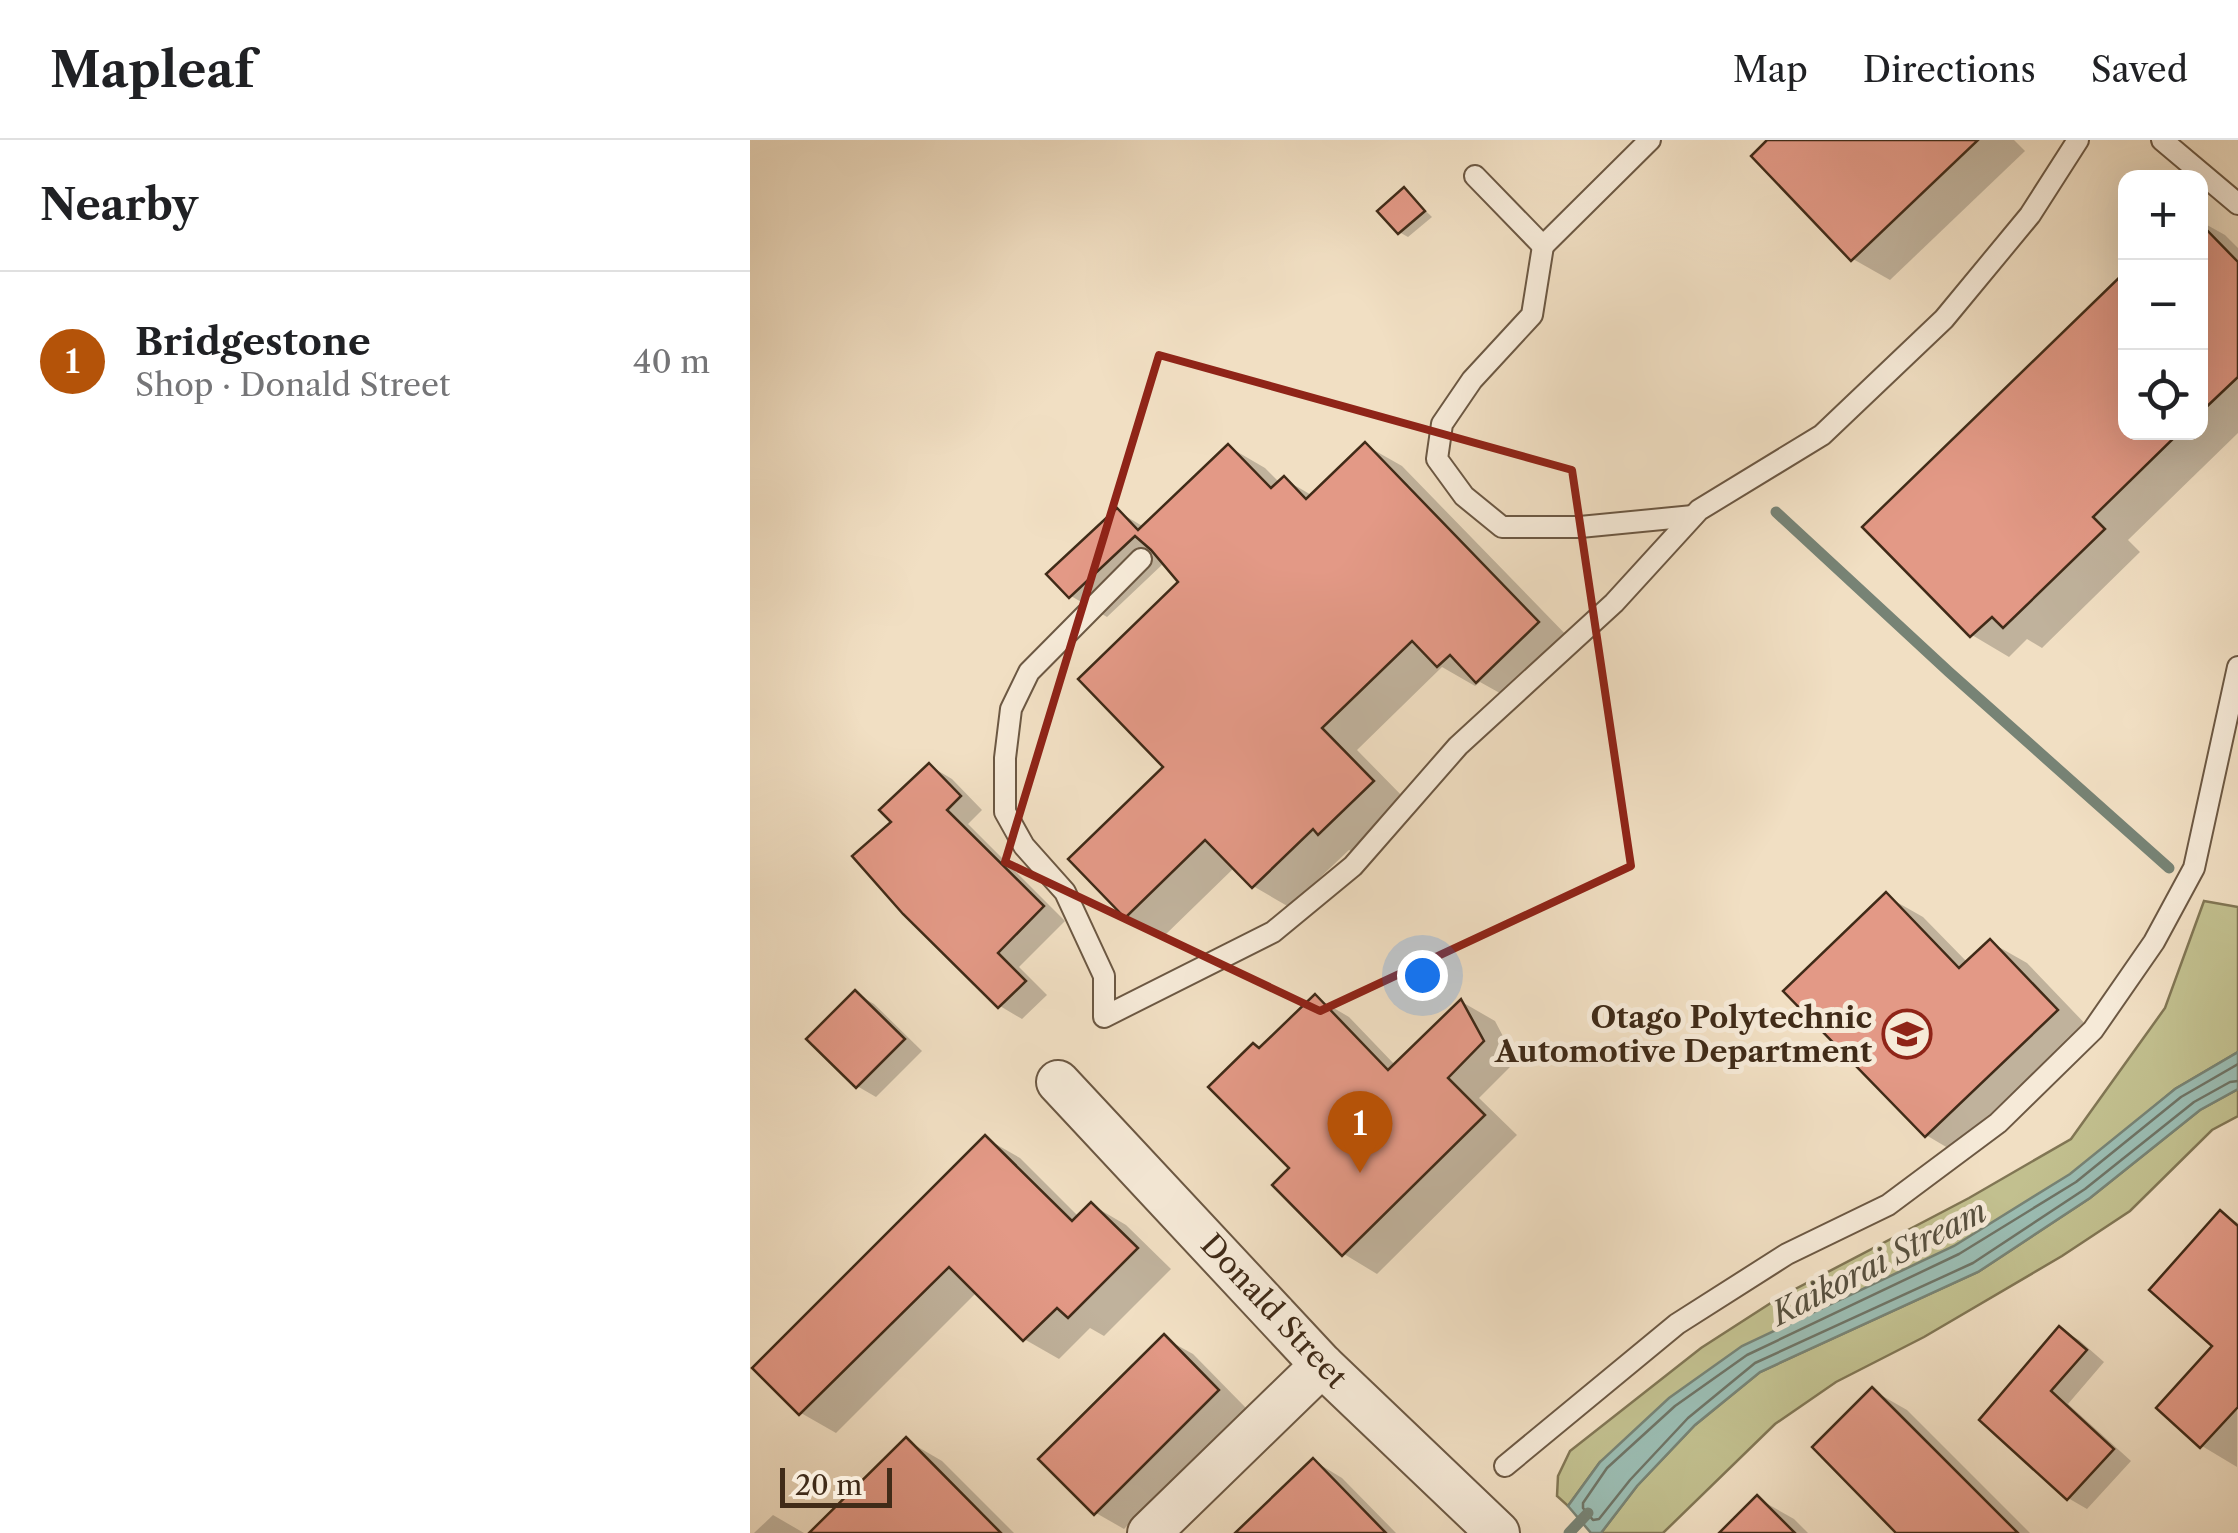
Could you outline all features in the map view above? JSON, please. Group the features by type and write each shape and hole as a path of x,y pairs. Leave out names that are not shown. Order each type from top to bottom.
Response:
{"street":[{"name":"Donald Street","path":"1058,1082 1322,1365 1489,1524"},
{"path":"1149,1533 1322,1365"}],"lane":[{"path":"1650,140 1543,246 1532,314 1472,380 1442,424 1437,460 1464,496 1502,527 1580,527 1693,516"},
{"path":"1140,559 1029,672 1010,709 1005,758 1006,812 1024,846 1065,892 1104,976 1104,1017 1273,932 1353,866 1458,746 1614,602 1693,516 1822,435 1944,319 2030,215 2078,140"},
{"path":"2162,140 2238,204"},
{"path":"1474,176 1543,246"},
{"path":"1506,1466 1677,1324 1787,1254 1888,1206 1998,1123 2093,1030 2154,942 2194,868 2238,667"}],"highlighted area":[{"path":"1159,355 1572,470 1631,866 1320,1011 1005,862"}],"shaded area":[{"path":"2204,901 2238,907 2238,1052 2175,1089 2071,1177 1600,1462 1568,1506 1557,1496 1558,1476 1570,1451 1701,1348 1780,1297 1969,1198 2071,1139 2165,1008"},
{"path":"2238,1089 2238,1116 2212,1130 2130,1211 1924,1337 1836,1382 1775,1424 1663,1533 1601,1533 1637,1486 1695,1425 1760,1372 1978,1272 2090,1198 2200,1110"}],"water":[{"path":"2238,1052 2238,1089 2200,1110 2090,1198 1978,1272 1760,1372 1695,1425 1637,1486 1601,1533 1591,1533 1568,1506 1600,1462 1669,1398 1742,1346 1954,1246 2070,1174 2175,1089"}],"building":[{"path":"1767,140 1978,140 1851,261 1751,156"},
{"path":"1404,187 1425,211 1398,234 1377,211"},
{"path":"2208,231 2238,262 2238,377 2208,405"},
{"path":"2118,279 2118,440 2172,440 2093,517 2105,529 2003,628 1992,617 1970,637 1862,527"},
{"path":"1365,442 1539,622 1476,683 1450,655 1437,667 1412,641 1322,728 1374,781 1318,835 1313,829 1252,888 1205,840 1125,918 1068,859 1163,767 1078,679 1178,582 1135,536 1069,598 1046,574 1117,508 1138,530 1228,444 1271,488 1284,476 1306,499"},
{"path":"929,763 961,796 947,810 1044,906 998,953 1026,981 998,1008 903,914 852,856 891,822 879,810"},
{"path":"1886,892 1959,968 1990,939 2058,1010 1925,1137 1783,991"},
{"path":"855,990 905,1039 856,1088 806,1039"},
{"path":"1315,994 1388,1070 1461,999 1484,1041 1448,1078 1485,1115 1342,1256 1272,1185 1289,1168 1208,1087 1253,1043 1259,1048"},
{"path":"985,1135 1072,1221 1091,1202 1138,1248 1068,1318 1057,1308 1023,1341 949,1267 799,1415 752,1368"},
{"path":"2220,1210 2238,1226 2238,1407 2200,1448 2156,1408 2212,1346 2149,1290"},
{"path":"2059,1326 2087,1350 2051,1391 2114,1449 2067,1500 1979,1420"},
{"path":"1164,1334 1219,1390 1094,1515 1038,1459"},
{"path":"1872,1387 2018,1533 1896,1533 1812,1447"},
{"path":"906,1437 1001,1533 809,1533"},
{"path":"1313,1458 1386,1533 1235,1533"},
{"path":"1757,1495 1795,1533 1719,1533"}],"waterway":[{"path":"1776,512 2169,868"},
{"name":"Kaikorai Stream","path":"1569,1533 1588,1513"}],"place":[{"name":"Otago Polytechnic Automotive Department","path":"1907,1034"},
{"name":"Bridgestone","path":"1360,1173"}]}
